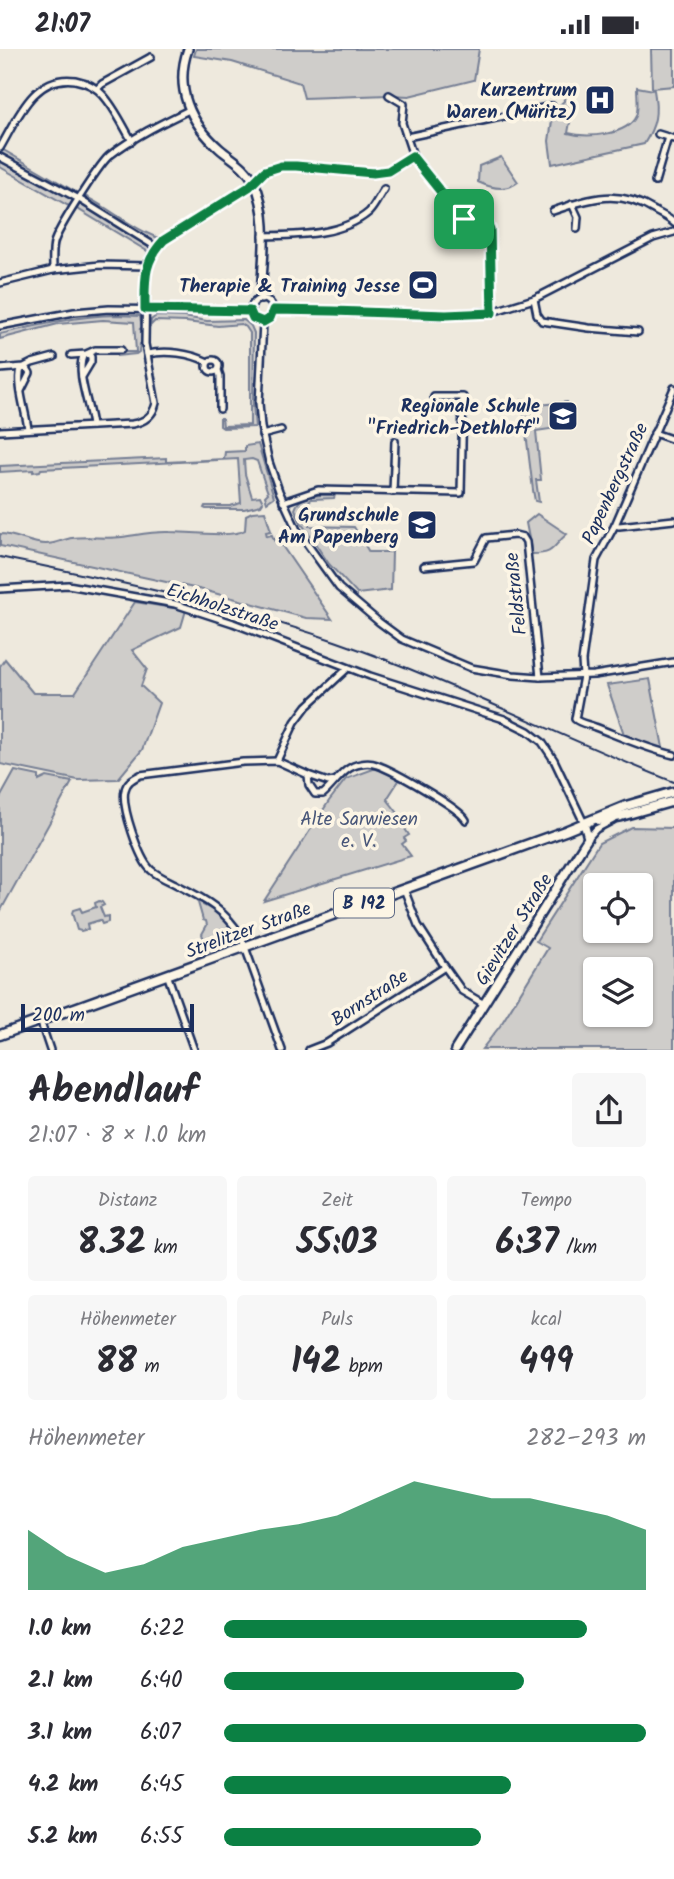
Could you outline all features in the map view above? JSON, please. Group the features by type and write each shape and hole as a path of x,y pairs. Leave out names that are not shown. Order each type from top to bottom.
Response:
{"main road":[{"name":"B 192","path":"584,823 626,806 673,795"},
{"name":"B 192","path":"584,823 621,816 673,795"},
{"name":"Strelitzer Straße","path":"0,1035 584,823"}],"street":[{"path":"188,49 183,81 189,110 209,139 240,162 254,180 262,204 261,299"},
{"path":"97,89 151,57"},
{"path":"0,148 25,104 36,92 49,83 67,80 97,89 132,141"},
{"path":"389,95 404,104 402,123 412,156 464,219 488,225 490,229 492,313"},
{"path":"407,138 552,106"},
{"path":"53,270 54,240 106,160 156,126 189,110"},
{"path":"655,182 671,138 658,134"},
{"path":"0,431 138,423 151,415 156,399 144,339 147,266 152,254 164,240 249,187 265,171 281,166 373,173 388,171 412,156"},
{"path":"0,157 79,199 151,244"},
{"path":"263,236 313,234 351,223 370,211 384,189"},
{"path":"552,211 604,196 628,198 674,223"},
{"path":"572,204 578,217 577,229"},
{"path":"273,310 446,315 492,313 534,299 653,238 674,232"},
{"path":"0,283 53,270 100,265 147,266"},
{"path":"261,299 268,301 273,310 270,318 263,322 253,318 250,311 251,305 261,299"},
{"path":"534,299 537,314 542,321 638,332"},
{"path":"0,326 74,311 250,311"},
{"path":"263,322 259,403 262,435 284,502 297,530 339,589 379,622 402,639 471,668 513,675 583,676 674,661"},
{"path":"71,355 95,350 121,350"},
{"path":"86,354 81,360 82,377 92,426"},
{"path":"82,377 92,360 91,355 86,354"},
{"path":"147,354 189,354 208,362 217,361 220,366 220,409"},
{"path":"28,429 19,371 32,363 54,357"},
{"path":"0,369 24,367"},
{"name":"Papenbergstraße","path":"674,388 615,525 596,560 582,661 583,676 575,719 626,740 674,755"},
{"path":"284,502 318,490 461,493 463,397 434,397"},
{"path":"262,435 281,430"},
{"path":"654,433 674,440"},
{"path":"393,492 395,441"},
{"path":"615,525 670,520"},
{"name":"Feldstraße","path":"424,566 474,561 486,538 515,535 523,537 526,542 540,677"},
{"name":"Eichholzstraße","path":"0,589 68,585 175,604 348,668 504,719 528,731 542,742 554,760 584,823"},
{"path":"277,761 295,722 307,706 348,668"},
{"path":"282,1049 239,933 220,909 159,876 146,864 139,854 124,792 128,782 140,775 243,761 277,761 328,782 335,781"},
{"path":"308,775 309,785 315,794 323,794 351,766 374,764 390,770 452,807 465,815 467,820"},
{"path":"588,838 596,829 621,816"},
{"path":"584,823 588,838"},
{"name":"Gievitzer Straße","path":"455,1049 588,838"},
{"path":"404,889 418,925 445,967 462,991 484,1004"},
{"name":"Bornstraße","path":"309,1049 327,1043 445,967"},
{"path":"167,974 194,1049"},
{"path":"40,1020 50,1049"}],"green space":[{"path":"196,49 479,49 474,80 409,96 304,98 300,83 232,62 194,56"},
{"path":"651,49 674,49 674,86 652,88"},
{"path":"566,87 573,105 568,133 585,135 605,134 624,128 636,116 637,87 654,90 655,119 644,144 552,164 549,141 553,114 564,101 563,91"},
{"path":"0,148 141,230 164,240 152,254 0,167"},
{"path":"501,157 518,182 509,187 498,188 478,182 479,166"},
{"path":"116,315 140,316 142,343 136,354 117,356 117,352 136,352 134,322 103,320 58,324 0,339 0,334 43,324"},
{"path":"156,316 207,321 244,320 251,326 254,333 255,427 220,426 220,418 223,426 250,425 250,333 246,327 241,324 218,326 155,321 150,326 151,320"},
{"path":"522,400 528,401 529,406 567,402 570,426 536,431 541,480 536,480 539,502 535,501 533,490"},
{"path":"258,444 274,497 267,502 265,496 268,493 257,461 244,460 252,497 260,496 263,502 261,505 244,509 204,508 241,503 238,459 0,472 0,466 166,458 166,462 224,459 225,452 245,451 245,446"},
{"path":"335,495 334,498 312,499 302,505 302,510 345,512 345,515 305,514 305,522 309,522 309,526 354,527 369,552 392,552 391,590 357,594 329,564 295,509 302,500"},
{"path":"265,511 271,531 266,532 267,536 272,535 274,540 276,537 332,619 306,618 203,590 0,546 0,534 46,544 72,538 116,538 158,532 231,534 245,530 246,515"},
{"path":"537,514 567,534 550,551 532,554 526,523"},
{"path":"135,602 186,610 181,627 132,650 147,669 141,686 159,703 142,750 118,779 78,780 0,764 0,666 5,659 33,693 75,693"},
{"path":"650,679 664,753 626,740 607,685"},
{"name":"Alte Sarwiesen e. V.","path":"376,768 400,779 387,799 408,826 405,829 409,835 404,838 406,841 402,844 411,856 264,901 346,779"},
{"path":"15,771 39,776 39,781 47,777 72,782 0,912 0,798"},
{"path":"631,827 674,828 674,1049 482,1049 500,1026 548,948 536,941 599,843"},
{"path":"197,899 224,919 231,930 228,941 208,951 202,934 207,925"},
{"path":"99,901 104,905 100,907 104,917 108,916 108,922 102,924 100,920 87,924 88,929 77,930 73,910 80,908 82,912 96,907 95,903"}],"railway":[{"path":"0,557 127,584 294,627 463,691 674,782"}],"place":[{"name":"Kurzentrum Waren (Müritz)","path":"600,100"},
{"name":"Therapie & Training Jesse","path":"423,285"},
{"name":"Regionale Schule \"Friedrich-Dethloff\"","path":"563,416"},
{"name":"Grundschule Am Papenberg","path":"422,525"}],"route":[{"path":"412,156 464,219 488,225 490,229 492,313 446,315 273,310 270,318 263,322 253,318 250,311 145,309 147,266 152,254 164,240 249,187 265,171 281,166 373,173 388,171 412,156"}]}
